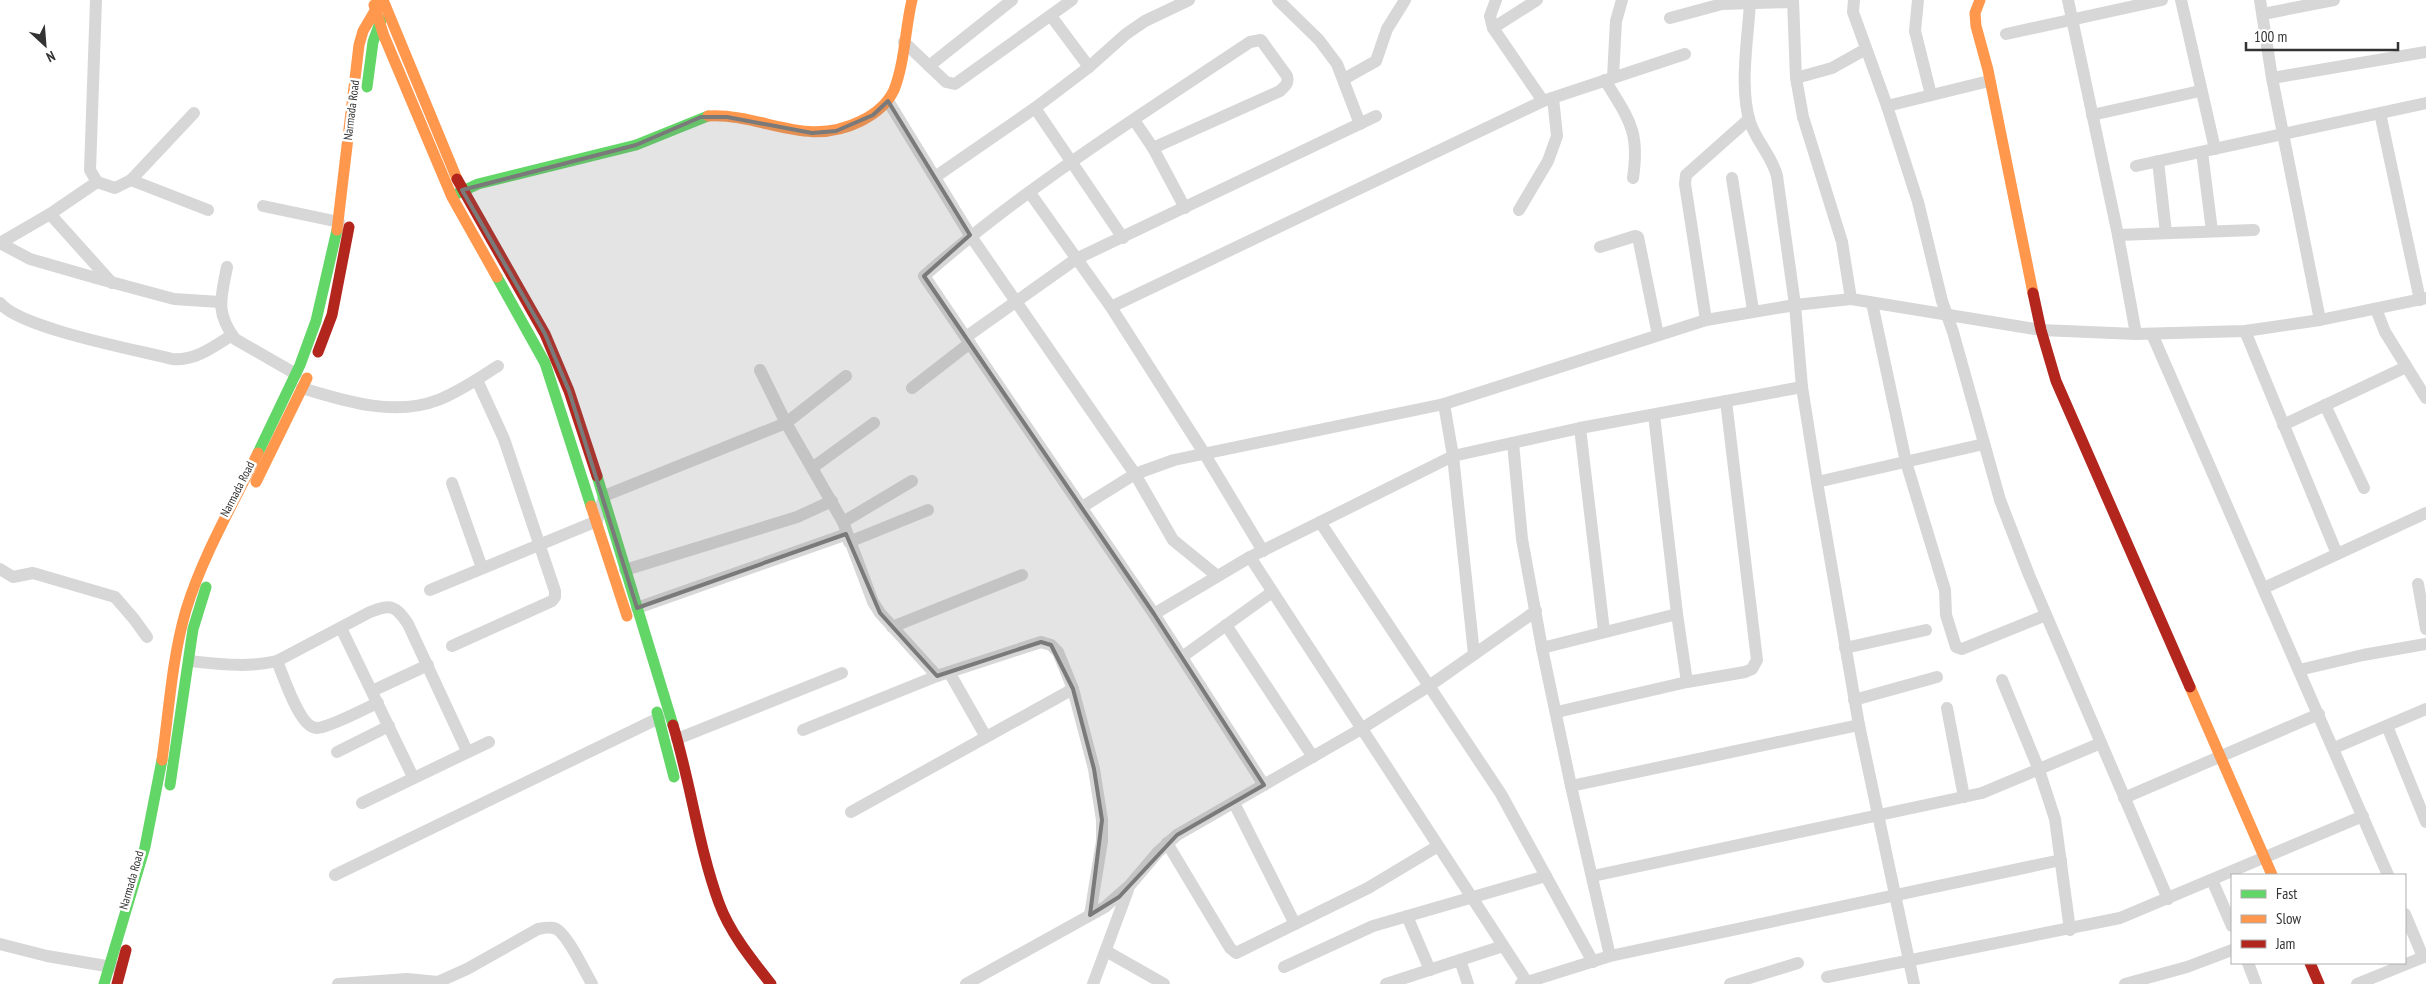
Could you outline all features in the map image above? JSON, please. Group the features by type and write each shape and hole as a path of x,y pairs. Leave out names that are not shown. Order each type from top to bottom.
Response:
{"street":[{"path":"96,0 90,170 97,182 114,188 131,180 194,113"},
{"path":"452,197 462,190 478,184 636,146 701,117 727,117 812,133 836,131 873,115 888,101 900,68 912,0"},
{"path":"929,66 1012,0"},
{"path":"904,42 946,82 955,84 1072,0"},
{"path":"935,177 1035,108 1126,34 1145,21 1189,0"},
{"path":"1278,0 1319,40 1337,64 1360,124"},
{"path":"1344,80 1376,61 1387,29 1405,0"},
{"path":"1496,0 1490,16 1493,28 1548,100 1557,136 1548,161 1519,210"},
{"path":"1493,28 1537,0"},
{"path":"1622,0 1616,21 1609,79 1632,128 1637,152 1633,178"},
{"path":"1854,0 1853,12 1887,106 1918,202 1942,301 2000,500 2046,615 2168,899"},
{"path":"1918,0 1915,31 1931,95"},
{"path":"1980,0 1975,13 1976,26 2041,330 2056,381 2272,874"},
{"path":"2068,0 2118,235 2136,334"},
{"path":"2006,34 2071,18 2162,0"},
{"path":"2181,0 2200,91 2215,149"},
{"path":"2260,0 2272,78 2320,320"},
{"path":"2262,14 2334,0"},
{"path":"1670,18 1710,6 1793,1 1796,78 1803,118 1842,242 1851,299"},
{"path":"378,2 388,12 462,190 545,334 569,391 604,496 677,739 698,832 720,905 747,952 771,984"},
{"path":"378,2 380,23 400,76 452,197 545,362 629,624"},
{"path":"104,984 115,967 156,802 178,640 186,606 194,584 296,374 316,321 339,222 359,46 363,31 378,2"},
{"path":"1750,3 1745,89 1749,119 1759,141 1775,166 1795,304 1802,387 1854,700 1914,984"},
{"name":"Narmada Road","path":"366,95 373,42 380,23 388,12"},
{"path":"1051,16 1089,66"},
{"path":"1153,148 1280,91 1286,86 1287,76 1266,45 1261,40 1256,39 1134,120 970,235 924,276 1154,614 1264,785"},
{"path":"1796,78 1832,68 1866,49"},
{"path":"2272,78 2426,52"},
{"path":"1111,307 1548,100 1685,54"},
{"path":"368,79 383,73 400,76"},
{"path":"1887,106 1989,81"},
{"path":"2092,114 2200,91"},
{"path":"888,101 970,235 1135,474 1172,540 1216,575"},
{"path":"2136,166 2426,103"},
{"path":"1035,108 1123,238"},
{"path":"1082,507 1135,474 1158,464 1444,404 1658,334 1706,320 1753,310 1851,299 2041,330 2152,334 2245,331 2320,320 2423,299 2380,113"},
{"path":"912,388 1015,301 1076,259 1376,116"},
{"path":"1706,320 1684,184 1686,175 1694,165 1749,119"},
{"path":"1134,120 1153,148 1185,208"},
{"path":"2202,152 2212,231"},
{"path":"2158,161 2166,233"},
{"path":"1732,178 1753,310"},
{"path":"131,180 208,210"},
{"path":"0,243 50,214 97,182"},
{"path":"1030,193 1111,307 1204,453 1263,551"},
{"path":"263,206 339,222"},
{"path":"50,214 112,282"},
{"name":"Narmada Road","path":"168,796 188,660 200,602 218,558 302,388 332,315 351,215"},
{"path":"2118,235 2254,230"},
{"path":"1600,247 1635,236 1638,237 1658,334"},
{"path":"0,243 30,259 174,299 220,302"},
{"path":"227,267 220,302 223,321 232,335 235,339 296,374"},
{"path":"0,303 12,314 37,325 172,359 184,360 195,356 232,335"},
{"path":"1872,303 1906,462 1944,590 1946,615 1956,648 1962,649 2046,615"},
{"path":"2376,309 2385,332 2426,398"},
{"path":"2245,331 2337,554"},
{"path":"2152,334 2388,874"},
{"path":"302,388 345,401 403,408 438,400 477,380 498,366"},
{"path":"2283,425 2406,367"},
{"path":"760,370 786,423 832,501 873,602 892,627 943,674 986,737"},
{"path":"604,496 786,423 846,376"},
{"path":"452,646 552,601 555,596 555,591 504,439 477,380"},
{"path":"1154,614 1216,575 1250,557 1453,456 1580,428 1802,387"},
{"path":"1557,712 1687,682 1746,672 1752,669 1757,660 1726,401"},
{"path":"1444,404 1453,456 1474,654"},
{"path":"2324,405 2364,488"},
{"path":"1654,415 1676,614 1687,682"},
{"path":"812,468 874,423"},
{"path":"1580,428 1604,631"},
{"path":"1513,443 1522,539 1542,648 1610,956"},
{"path":"1817,482 1984,444"},
{"path":"846,533 912,481"},
{"path":"452,483 482,568"},
{"path":"597,521 604,496"},
{"path":"625,570 797,517 832,501"},
{"path":"637,608 846,533 928,510"},
{"path":"2264,588 2426,513"},
{"path":"430,590 597,521"},
{"path":"1320,522 1501,794 1593,962"},
{"path":"1250,557 1503,946 1524,983 1610,956 2061,860"},
{"path":"0,568 13,577 33,573 115,597 147,638"},
{"path":"892,627 1022,575"},
{"path":"2418,584 2426,629"},
{"path":"1182,657 1272,592"},
{"path":"188,660 236,666 261,665 277,661 370,612 384,607 393,607 399,611 408,624 468,751"},
{"path":"966,984 1105,907 1130,885 1167,843 1234,802 1361,730 1429,686 1536,611"},
{"path":"1542,648 1676,614"},
{"path":"1226,625 1313,757"},
{"path":"341,628 414,777"},
{"path":"1846,648 1926,630"},
{"path":"803,730 943,674 1041,642 1051,645 1058,652 1073,689 1094,769 1102,820 1102,841 1090,915"},
{"path":"2299,670 2363,655 2426,644"},
{"path":"277,661 300,715 307,725 312,728 323,726 378,703"},
{"path":"641,662 659,718 692,854 714,918 756,984"},
{"path":"372,691 428,665"},
{"path":"677,739 842,673"},
{"path":"1854,700 1937,677"},
{"path":"2002,680 2039,770 2055,819 2070,930"},
{"path":"851,812 1073,689"},
{"path":"1947,708 1964,797"},
{"path":"2334,748 2426,710"},
{"path":"2124,798 2319,714"},
{"path":"335,875 659,718"},
{"path":"1571,786 1859,725"},
{"path":"337,752 389,726"},
{"path":"2387,726 2426,822"},
{"path":"362,803 489,742"},
{"path":"1593,876 1879,816 1999,788 2101,743"},
{"path":"1234,802 1295,924"},
{"name":"Narmada Road","path":"117,984 115,967 164,814"},
{"path":"1826,977 1908,959 2070,930 2120,918 2363,816"},
{"path":"1167,843 1233,951 1240,952 1368,888 1438,846"},
{"path":"1284,967 1361,931 1406,916 1546,876"},
{"path":"2212,880 2231,924"},
{"path":"1093,984 1130,885"},
{"path":"1406,916 1430,970"},
{"path":"2406,916 2425,956 2406,964"},
{"path":"338,984 407,979 438,982 467,969 538,929 555,928 562,934 592,984"},
{"path":"0,944 47,956 115,967"},
{"path":"1386,984 1503,946"},
{"path":"2125,984 2187,967 2231,950"},
{"path":"1106,951 1164,984"},
{"path":"1460,960 1468,984"},
{"path":"1730,984 1798,963"},
{"path":"2248,964 2256,984"},
{"path":"2310,964 2319,984"},
{"path":"2358,984 2406,964"}],"highlighted area":[{"path":"888,101 970,235 924,276 1154,614 1264,785 1177,835 1119,897 1090,915 1102,820 1094,769 1073,689 1051,645 1041,642 937,676 880,613 846,534 637,608 569,391 545,334 462,190 636,145 701,117 727,117 812,133 836,131 873,115"}],"traffic: fast":[{"path":"367,87 373,42 381,20"},
{"path":"452,196 478,184 636,145 708,116"},
{"path":"258,453 300,365 316,321 337,230"},
{"path":"497,277 545,363 591,506"},
{"path":"597,476 673,725"},
{"path":"170,785 193,629 206,587"},
{"path":"657,712 674,777"},
{"path":"104,984 145,847 162,760"}],"traffic: slow":[{"path":"383,0 457,179"},
{"path":"708,116 747,119 784,128 821,132 841,129 861,121 884,105 894,90 903,57 912,0"},
{"path":"1980,0 1975,13 1976,26 1988,70 2033,293"},
{"path":"337,230 359,45 363,31 379,4"},
{"path":"374,5 384,36 452,197 497,277"},
{"path":"256,482 307,378"},
{"path":"162,760 174,665 186,610 201,569 258,453"},
{"path":"591,506 627,616"},
{"path":"2190,687 2272,874"}],"traffic: jam":[{"path":"457,179 545,334 569,391 597,476"},
{"path":"318,352 332,315 349,227"},
{"path":"2033,293 2041,330 2056,381 2190,687"},
{"path":"673,725 705,859 719,903 735,935 771,984"},
{"path":"117,984 126,950"},
{"path":"2310,964 2319,984"}]}
